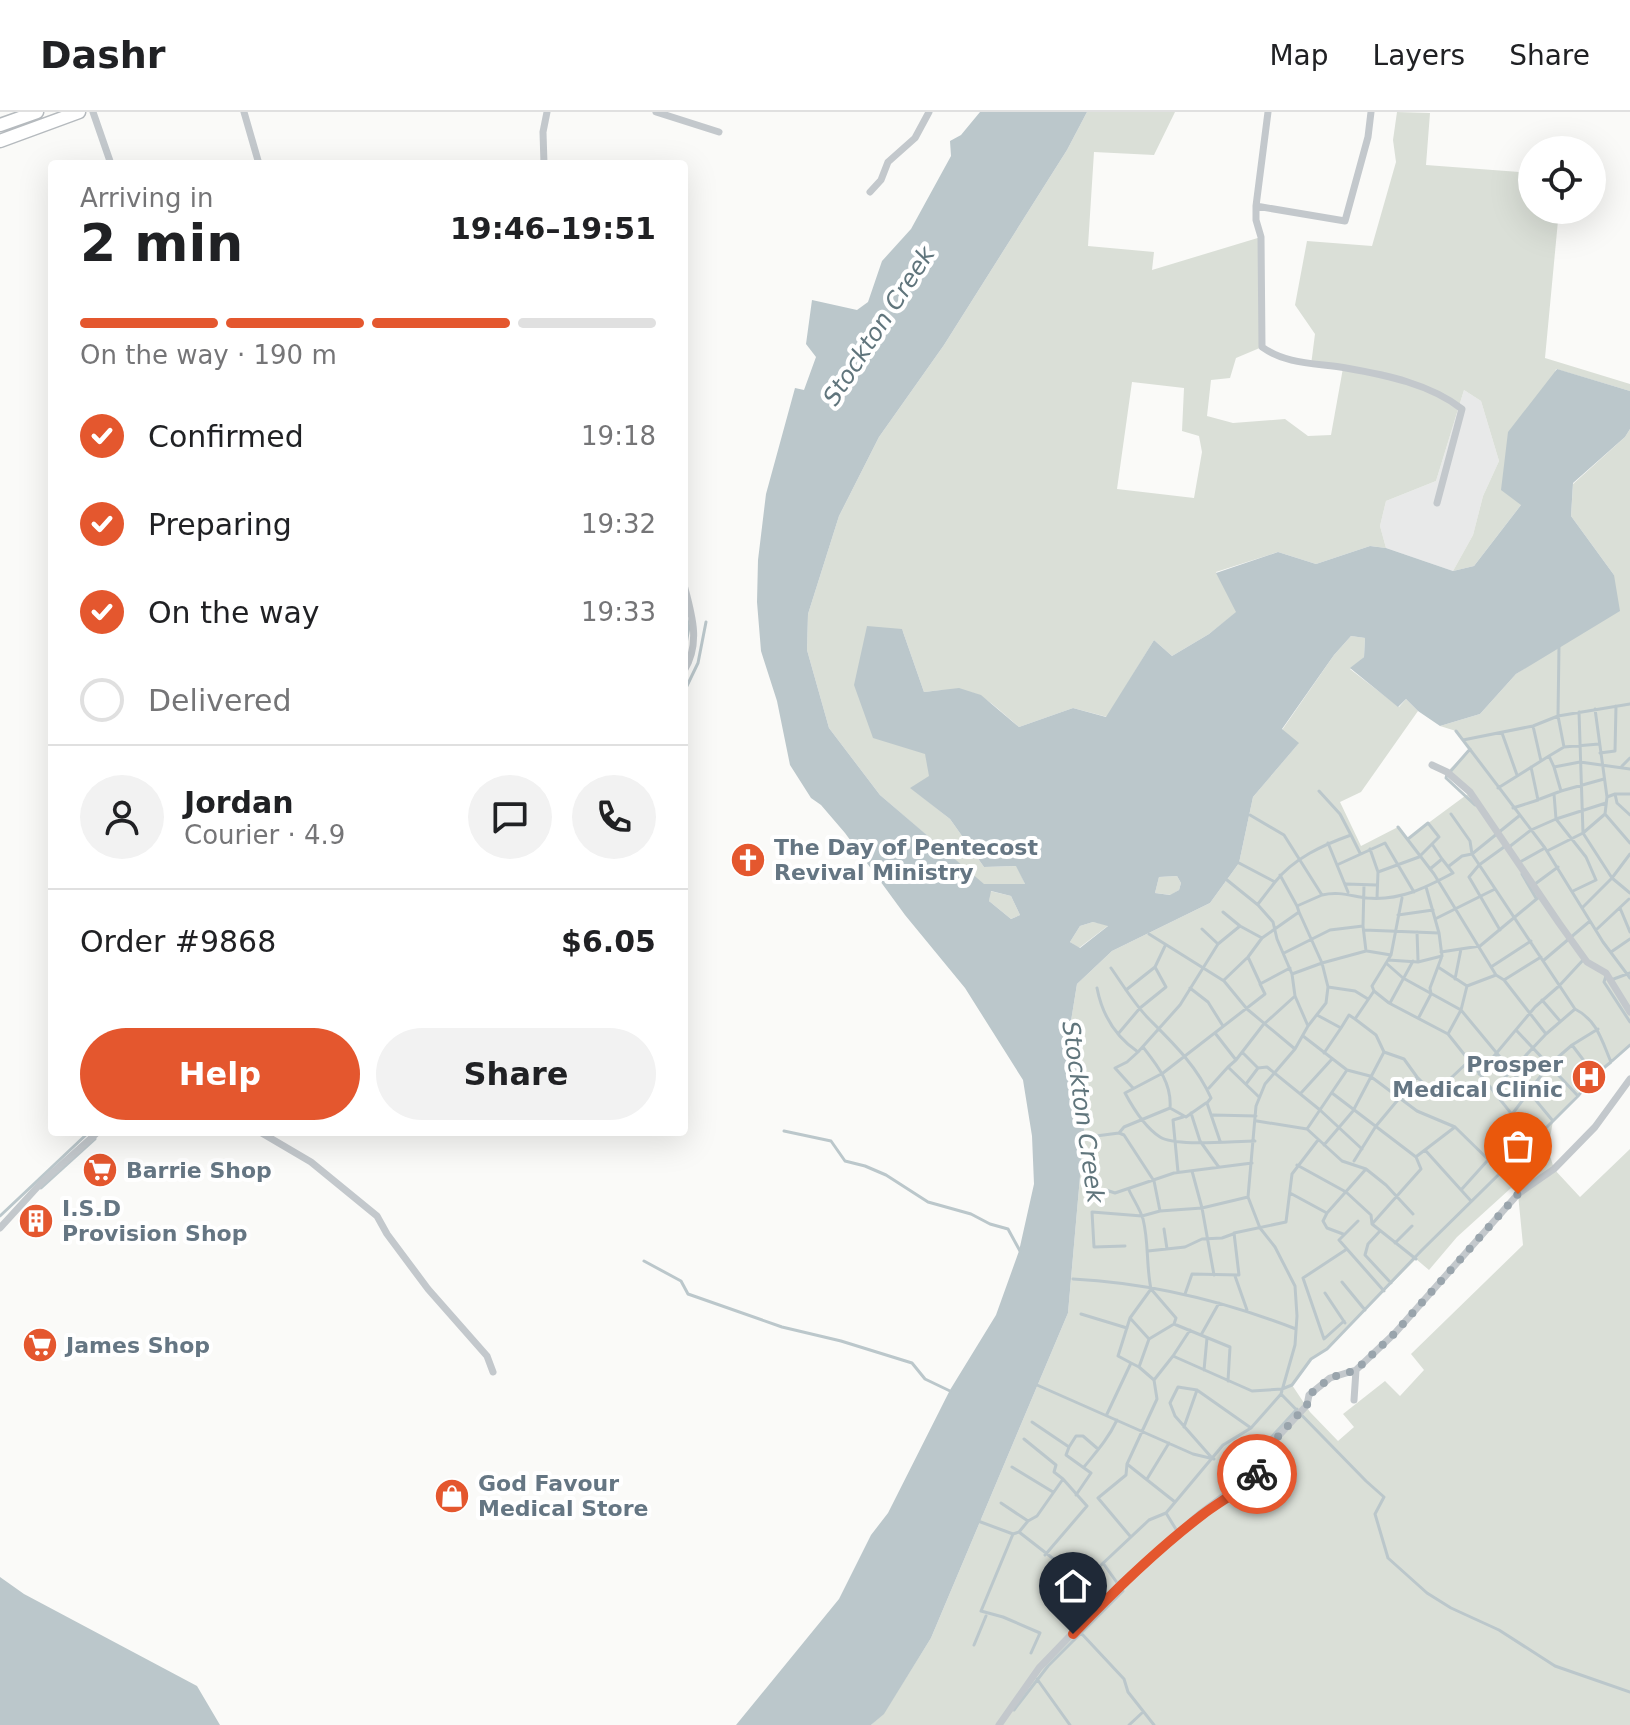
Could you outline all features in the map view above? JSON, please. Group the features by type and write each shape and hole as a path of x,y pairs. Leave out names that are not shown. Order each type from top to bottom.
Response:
{"main road":[{"path":"0,125 37,112"},
{"path":"0,141 79,112"}],"street":[{"path":"93,112 110,160"},
{"path":"244,112 258,160"},
{"path":"544,160 543,132 547,112"},
{"path":"656,112 719,132"},
{"path":"870,192 881,180 888,162 915,138 929,112"},
{"path":"1268,112 1256,206 1261,237 1262,347 1274,356 1311,365 1344,367 1392,378 1444,395 1462,409 1437,503"},
{"path":"1256,206 1345,221 1368,137 1371,112"},
{"path":"688,600 694,634 688,665"},
{"path":"1432,765 1447,772 1470,792 1587,962 1606,973 1630,1012"},
{"path":"999,1725 1039,1668 1121,1583 1202,1515 1256,1475 1274,1441 1307,1405 1309,1395 1330,1378 1356,1370 1395,1333 1518,1194 1554,1169 1595,1127 1630,1079"},
{"path":"0,1228 42,1182 94,1136"},
{"path":"267,1136 311,1162 377,1216 428,1289 487,1356 493,1372"},
{"path":"1354,1400 1356,1370"}],"shaded area":[{"path":"1087,112 1175,112 1154,155 1094,152 1088,246 1154,252 1152,270 1261,237 1262,347 1236,358 1230,378 1211,380 1207,416 1233,423 1285,419 1308,436 1331,435 1343,368 1311,365 1315,334 1295,305 1307,241 1372,246 1396,162 1393,140 1397,112 1430,113 1426,165 1518,172 1518,224 1558,224 1545,358 1630,384 1630,391 1556,369 1521,505 1474,566 1453,571 1473,535 1483,496 1499,461 1481,401 1464,390 1436,481 1386,501 1380,526 1386,548 1370,546 1316,564 1278,552 1216,572 1237,612 1209,634 1172,656 1154,640 1107,717 1073,708 1019,727 977,694 956,690 924,692 902,629 930,777 911,788 950,819 984,867 1017,866 1025,884 984,885 880,795 829,728 807,650 808,614 839,516 879,437 944,345 1067,150","holes":["1132,382 1184,388 1182,431 1199,436 1202,452 1194,498 1117,489"]},
{"path":"1464,390 1481,401 1499,461 1483,496 1473,535 1453,571 1386,548 1380,526 1386,501 1436,481"},
{"path":"1630,429 1630,1045 1595,1075 1553,1121 1548,1149 1554,1169 1580,1197 1630,1149 1630,1725 871,1725 884,1713 931,1638 1068,1313 1085,1120 1071,1021 1077,984 1112,951 1210,903 1239,863 1253,797 1298,744 1282,730 1334,655 1351,636 1365,638 1364,657 1350,669 1399,707 1406,699 1418,711 1361,792 1340,802 1361,846 1398,827 1408,838 1469,793 1447,772 1470,749 1456,731 1440,726 1480,714 1516,674 1559,646 1614,575 1571,516 1573,484","holes":["1511,1188 1518,1194 1523,1245 1411,1354 1424,1370 1400,1396 1385,1381 1343,1414 1354,1427 1338,1441 1310,1412 1292,1385 1311,1359 1327,1349 1416,1259 1429,1270 1457,1237"]},
{"path":"1177,876 1181,883 1179,890 1171,895 1155,893 1159,877"},
{"path":"990,891 1011,896 1020,915 1011,919 989,901"},
{"path":"1093,922 1109,925 1079,948 1070,942 1080,926"}],"water":[{"name":"Stockton Creek","path":"980,112 1087,112 1067,150 944,345 879,437 839,516 808,614 807,650 829,728 880,795 984,884 1025,884 1016,866 984,867 950,819 910,788 929,776 925,754 873,738 854,685 867,626 902,629 924,692 959,688 981,695 1019,727 1073,708 1106,717 1154,640 1172,656 1209,634 1236,612 1216,573 1278,552 1316,564 1370,546 1386,548 1453,571 1474,566 1521,505 1501,490 1508,432 1557,369 1630,391 1630,429 1573,483 1571,516 1614,575 1620,611 1516,674 1480,714 1440,726 1406,699 1398,707 1350,668 1364,657 1365,638 1351,636 1334,655 1282,729 1299,743 1253,797 1239,863 1210,903 1112,951 1077,984 1071,1021 1085,1120 1068,1313 931,1638 884,1714 871,1725 736,1725 839,1599 871,1535 888,1513 950,1390 996,1315 1019,1251 1034,1184 1032,1136 1023,1080 965,988 905,915 845,833 811,798 790,765 777,701 761,651 757,602 758,560 766,494 795,388 804,390 816,357 806,344 812,300 857,310 868,302 882,261 911,229 951,156 950,141 961,135","holes":["1177,876 1181,883 1179,890 1170,895 1155,893 1159,877","991,891 1011,896 1020,915 1011,919 989,901","1093,922 1108,926 1080,948 1070,942 1080,926"]},
{"path":"0,1577 24,1594 197,1686 220,1725 0,1725"}],"waterway":[{"path":"688,684 698,663 706,622"},
{"path":"688,623 688,633"},
{"path":"1463,740 1533,726 1558,716 1559,646"},
{"path":"1549,756 1564,747 1558,716 1630,704"},
{"path":"1600,753 1615,751 1616,706"},
{"path":"1547,851 1583,833 1605,814 1607,797 1595,709"},
{"path":"1579,712 1583,833 1612,878 1630,893"},
{"path":"1533,726 1541,761"},
{"path":"1456,731 1545,848 1603,942 1630,978"},
{"path":"1502,733 1517,775"},
{"path":"1564,747 1599,744"},
{"path":"1450,772 1470,749"},
{"path":"1498,788 1549,756 1554,767 1580,762 1630,769"},
{"path":"1622,766 1630,758"},
{"path":"1513,808 1538,800 1531,767"},
{"path":"1540,799 1561,791 1554,767"},
{"path":"1447,774 1446,778 1475,805"},
{"path":"1561,791 1604,779"},
{"path":"1275,882 1310,853 1351,835 1340,814 1319,791"},
{"path":"1509,847 1531,830 1556,819 1554,794"},
{"path":"1615,794 1617,803 1630,815"},
{"path":"1607,797 1630,794"},
{"path":"1573,891 1596,880 1586,857 1556,819 1606,803"},
{"path":"1449,866 1462,856 1472,854 1470,841 1451,814"},
{"path":"1605,814 1630,843"},
{"path":"1224,980 1262,938 1299,912 1297,906 1322,895 1284,835 1250,815"},
{"path":"1519,816 1472,854 1575,1009 1589,1019 1601,1039 1611,1062 1595,1075 1578,1096"},
{"path":"1378,872 1419,857 1439,837 1428,823 1408,839"},
{"path":"1398,827 1434,874 1496,975 1467,986"},
{"path":"1351,835 1360,853"},
{"path":"1328,843 1348,892"},
{"path":"1339,864 1385,843 1414,892"},
{"path":"1430,869 1442,859 1432,844"},
{"path":"1500,930 1469,877 1479,865 1504,847"},
{"path":"1520,862 1545,848"},
{"path":"1370,849 1378,872 1377,898"},
{"path":"1582,908 1612,878 1630,854"},
{"path":"1322,895 1379,898 1412,892 1453,873 1442,859"},
{"path":"1239,863 1275,882 1258,904"},
{"path":"1535,884 1558,867"},
{"path":"1522,874 1536,898"},
{"path":"1280,875 1297,906"},
{"path":"1227,880 1258,905 1273,922 1292,974 1295,996 1308,1026 1295,1049"},
{"path":"1346,884 1377,885"},
{"path":"1292,974 1366,951 1364,885"},
{"path":"1419,1017 1431,994 1430,988 1442,956 1426,887"},
{"path":"1435,919 1495,889"},
{"path":"1441,952 1480,946 1539,897"},
{"path":"1402,898 1391,955 1372,986 1374,991 1389,1003 1448,1034 1533,1141"},
{"path":"1597,929 1629,899"},
{"path":"1620,908 1630,932"},
{"path":"1398,915 1433,910"},
{"path":"1223,912 1240,926"},
{"path":"1299,912 1322,963 1328,987 1355,991 1368,999"},
{"path":"1544,960 1590,921"},
{"path":"1133,1088 1115,1068 1138,1052 1180,1005 1218,944 1240,926 1262,938"},
{"path":"1284,953 1330,930 1363,926"},
{"path":"1202,929 1218,944"},
{"path":"1364,930 1439,933"},
{"path":"1417,932 1418,960"},
{"path":"978,1521 1013,1534 1019,1532 1078,1578 1099,1567 1149,1520 1166,1513 1223,1445 1251,1428 1281,1394 1295,1345 1295,1286 1275,1247 1260,1228 1248,1197 1256,1106 1265,1084 1295,1049 1247,1009 1224,981 1149,934"},
{"path":"1611,952 1630,939"},
{"path":"1491,967 1531,941"},
{"path":"1126,990 1155,967 1165,946"},
{"path":"1455,979 1461,949"},
{"path":"1367,951 1391,955"},
{"path":"1388,960 1418,962 1442,956"},
{"path":"1248,957 1260,983"},
{"path":"1504,980 1541,957"},
{"path":"1479,1074 1535,1007 1584,959"},
{"path":"1390,1003 1413,961"},
{"path":"1154,1380 1173,1356 1252,1391 1282,1389 1292,1385 1311,1359 1327,1349 1553,1121 1461,1010 1403,978 1386,963"},
{"path":"1118,1034 1140,1008 1166,987 1155,967"},
{"path":"1438,967 1467,986 1461,1010 1448,1034"},
{"path":"1111,968 1138,1007 1199,1076 1211,1098 1207,1103 1220,1141"},
{"path":"1255,1141 1191,1143 1168,1140 1150,1128 1125,1093 1163,1073 1265,994 1260,984 1290,968"},
{"path":"1611,980 1630,973"},
{"path":"1493,1090 1546,1034 1504,980 1496,975"},
{"path":"1606,976 1604,982 1630,1022"},
{"path":"1308,1026 1326,1003 1328,987"},
{"path":"1097,988 1111,1024 1138,1052"},
{"path":"1190,988 1208,1002 1223,1026"},
{"path":"1324,1145 1353,1111 1384,1052 1376,1035 1355,1019 1374,991"},
{"path":"1236,1060 1263,1025 1295,996"},
{"path":"1542,1000 1560,1021"},
{"path":"1546,1034 1575,1009"},
{"path":"1317,1015 1341,1028 1324,1053"},
{"path":"1341,1028 1349,1015 1355,1019"},
{"path":"1513,1113 1549,1065 1572,1045 1598,1029"},
{"path":"1516,1030 1578,1096 1553,1121"},
{"path":"1215,1033 1236,1060 1228,1067 1259,1097"},
{"path":"1303,1036 1347,1070 1307,1129"},
{"path":"1572,1045 1594,1074"},
{"path":"1612,1061 1630,1045"},
{"path":"1143,1047 1166,1082 1170,1108 1186,1117 1206,1103"},
{"path":"1242,1052 1258,1068 1246,1084"},
{"path":"1354,1161 1376,1126 1417,1077 1404,1059 1384,1052"},
{"path":"1301,1093 1332,1059"},
{"path":"1417,1077 1434,1094 1469,1061"},
{"path":"1209,1088 1228,1067"},
{"path":"1258,1068 1267,1067 1362,1149"},
{"path":"1347,1070 1370,1076 1417,1111 1455,1127 1501,1172"},
{"path":"1332,1093 1416,1157 1421,1169 1372,1224"},
{"path":"1119,1133 1124,1127 1170,1108"},
{"path":"1191,1113 1200,1141 1218,1166"},
{"path":"1213,1115 1256,1116"},
{"path":"1178,1172 1173,1120 1183,1117"},
{"path":"1257,1121 1307,1129 1342,1161 1366,1169 1386,1185 1413,1214"},
{"path":"1417,1156 1455,1127"},
{"path":"784,1131 831,1141 845,1161 886,1175 928,1202 1008,1229 1020,1251"},
{"name":"Stockton Creek","path":"1096,1136 1124,1135 1154,1181 1160,1211"},
{"path":"0,1216 85,1136"},
{"path":"41,1188 95,1139"},
{"path":"1185,1294 1192,1274 1239,1275 1234,1233 1286,1222 1292,1174 1318,1140"},
{"path":"1425,1150 1471,1201"},
{"path":"1461,1190 1488,1160"},
{"name":"Stockton Creek","path":"1097,1191 1115,1193 1174,1173 1252,1163"},
{"path":"1297,1165 1346,1192 1371,1215 1372,1224 1416,1259"},
{"path":"1343,1234 1327,1228 1323,1221 1366,1169"},
{"path":"1192,1171 1214,1275"},
{"path":"1129,1190 1143,1219 1151,1289 1130,1318 1118,1356 1131,1363"},
{"path":"1290,1193 1325,1212"},
{"name":"Stockton Creek","path":"1125,1246 1094,1247 1092,1212 1142,1216 1160,1211 1202,1208 1248,1197"},
{"path":"1358,1221 1339,1240 1384,1291"},
{"path":"1395,1243 1412,1226"},
{"path":"1164,1229 1167,1249"},
{"path":"1380,1231 1368,1244 1365,1255 1391,1283"},
{"path":"1148,1251 1185,1247 1202,1239 1233,1234"},
{"path":"1344,1321 1324,1339 1303,1278 1347,1249"},
{"path":"644,1261 681,1281 688,1294 782,1327 912,1363 925,1379 950,1391"},
{"path":"1235,1276 1247,1310"},
{"path":"1073,1279 1186,1295 1296,1329"},
{"path":"1342,1282 1365,1310"},
{"path":"1107,1414 1131,1363 1139,1367 1149,1339 1174,1324 1176,1318 1151,1289"},
{"path":"1325,1293 1345,1323"},
{"path":"1201,1335 1219,1303"},
{"path":"1081,1314 1127,1328"},
{"path":"1130,1318 1149,1339"},
{"path":"1174,1324 1230,1347 1228,1381"},
{"path":"1173,1356 1190,1330"},
{"path":"1204,1370 1207,1338"},
{"path":"1139,1367 1154,1380 1157,1399 1127,1464 1175,1502"},
{"path":"1037,1385 1193,1454 1214,1459"},
{"path":"1212,1458 1175,1416 1170,1403 1178,1387 1197,1390 1251,1428"},
{"path":"1184,1427 1197,1390"},
{"path":"1281,1394 1384,1497 1375,1514 1388,1558 1427,1593 1499,1630 1555,1666 1630,1692"},
{"path":"1166,1513 1177,1531 1247,1476 1268,1441 1297,1409"},
{"path":"1084,1467 1117,1420"},
{"path":"1032,1422 1069,1447 1076,1436 1083,1436 1098,1449"},
{"path":"1019,1532 1037,1516 1063,1479 1054,1472 1056,1465 1024,1439"},
{"path":"1147,1479 1169,1443"},
{"path":"1069,1447 1066,1455 1091,1473 1076,1495"},
{"path":"1127,1464 1126,1475 1098,1498 1130,1536"},
{"path":"1012,1467 1053,1492"},
{"path":"1045,1555 1087,1506 1063,1479"},
{"path":"1001,1503 1028,1521"},
{"path":"1013,1534 981,1611 1040,1633 1031,1653"},
{"path":"1014,1710 1048,1666 1123,1591 1103,1563"},
{"path":"974,1645 986,1616"},
{"path":"1081,1633 1124,1679 1128,1692 1154,1725"},
{"path":"1037,1679 1070,1725"},
{"path":"1129,1725 1143,1712"}],"way so far":[{"path":"1257,1474 1274,1441 1307,1405 1309,1395 1330,1378 1356,1370 1395,1333 1518,1194"}],"place":[{"name":"The Day of Pentecost Revival Ministry","path":"748,860"},
{"name":"Prosper Medical Clinic","path":"1589,1077"},
{"name":"Barrie Shop","path":"100,1170"},
{"name":"I.S.D Provision Shop","path":"36,1221"},
{"name":"James Shop","path":"40,1345"},
{"name":"God Favour Medical Store","path":"452,1496"}],"route":[{"path":"1073,1634 1121,1583 1202,1515 1257,1474"}]}
